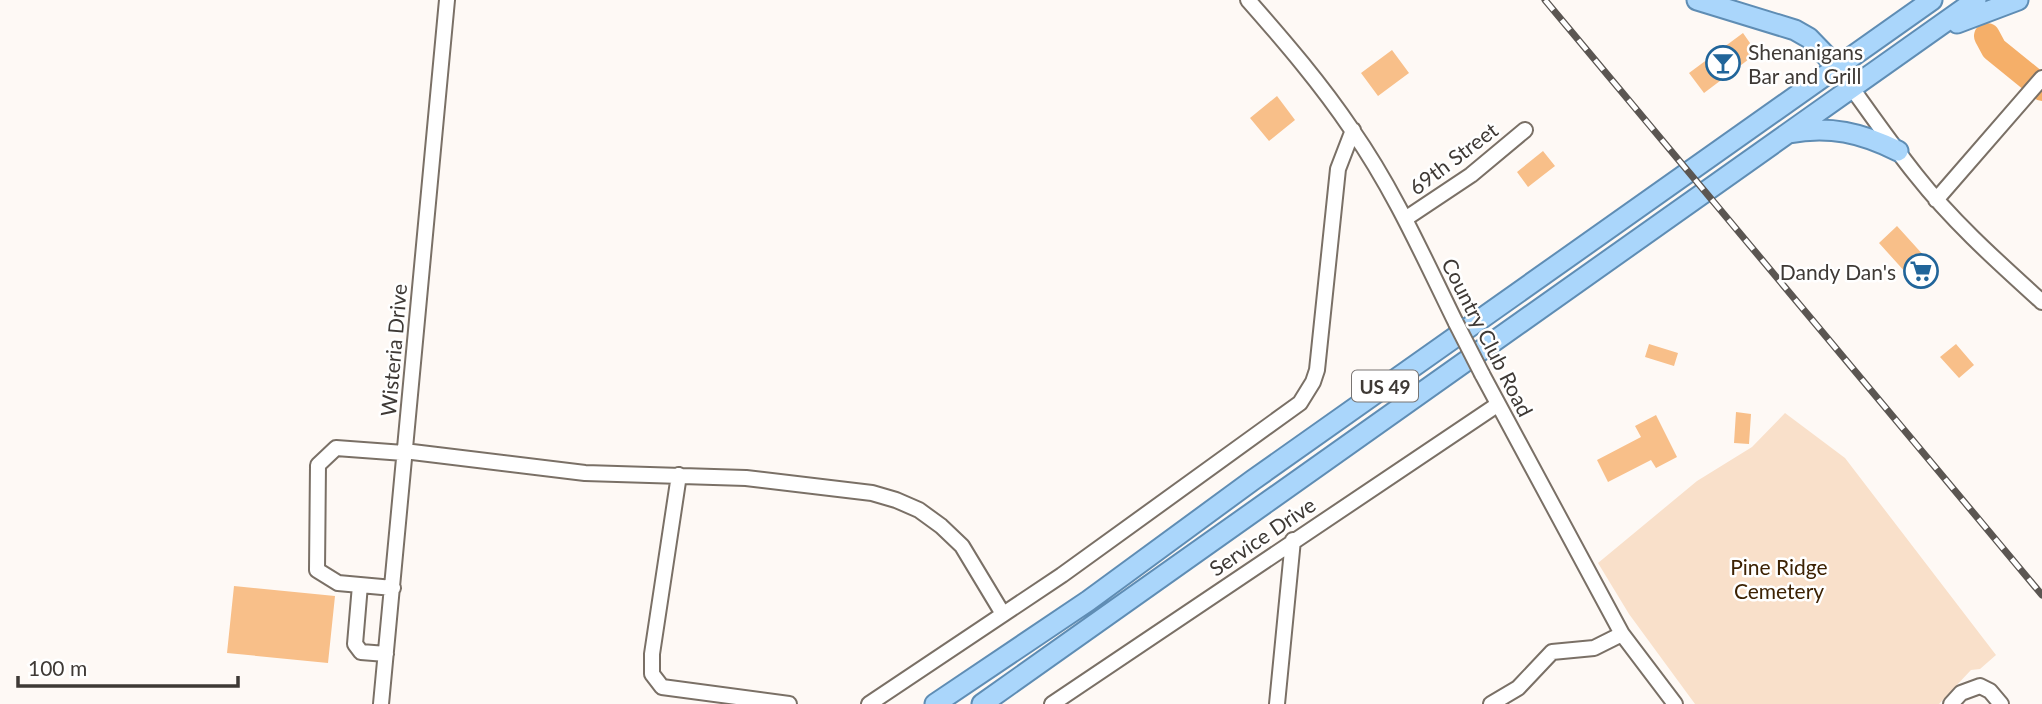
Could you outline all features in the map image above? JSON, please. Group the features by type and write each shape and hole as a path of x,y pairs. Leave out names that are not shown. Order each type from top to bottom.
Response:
{"main road":[{"path":"1697,0 1779,24 1809,38 1836,66"},
{"name":"US 49","path":"982,704 1976,0"},
{"path":"1930,34 2018,0"},
{"name":"US 49","path":"935,704 1087,601 1264,472 1929,2"},
{"path":"1785,134 1810,130 1843,131 1898,151"}],"street":[{"name":"Wisteria Drive","path":"381,704 447,0"},
{"name":"Country Club Road","path":"1248,0 1312,75 1353,130 1405,219 1497,405 1622,634 1675,704"},
{"path":"1836,66 1936,200 2042,302"},
{"path":"1936,200 2042,78"},
{"path":"869,704 1082,562 1290,412 1308,393 1317,370 1338,169 1353,130"},
{"name":"69th Street","path":"1405,219 1471,175 1525,130"},
{"name":"Service Drive","path":"1052,704 1497,405"},
{"path":"393,588 338,583 317,570 318,465 336,448 404,452 585,473 746,478 872,492 919,510 941,526 962,547 1003,614"},
{"path":"679,475 652,654 652,674 662,687 789,704"},
{"path":"1277,704 1293,540"},
{"path":"360,585 355,644 361,652 386,654"},
{"path":"1491,704 1518,688 1552,652 1594,648 1622,634"},
{"path":"1951,704 1961,693 1980,686 1990,691 2001,704"}],"green space":[{"name":"Pine Ridge Cemetery","path":"1785,413 1845,458 1996,655 1980,669 1971,670 1939,704 1695,704 1629,614 1598,563 1697,481 1752,447"}],"building":[{"name":"Shenanigans Bar and Grill","path":"1743,33 1757,53 1704,93 1689,73"},
{"path":"1392,50 1409,73 1378,96 1361,73"},
{"path":"1277,96 1295,120 1269,141 1250,118"},
{"path":"1543,151 1555,166 1528,187 1517,172"},
{"path":"1897,226 1935,268 1916,284 1879,243"},
{"path":"1649,344 1678,353 1674,366 1645,357"},
{"path":"1956,344 1974,365 1959,378 1940,357"},
{"path":"1736,412 1751,414 1749,444 1734,443"},
{"path":"1656,415 1677,457 1656,468 1651,460 1608,482 1597,460 1641,437 1635,426"},
{"path":"234,586 335,596 328,663 227,653"}],"waterway":[{"path":"1987,36 1994,49 2042,88"}],"railway":[{"path":"1545,0 2042,595"}],"place":[{"name":"Shenanigans Bar and Grill","path":"1723,63"},
{"name":"Dandy Dan's","path":"1921,271"}]}
